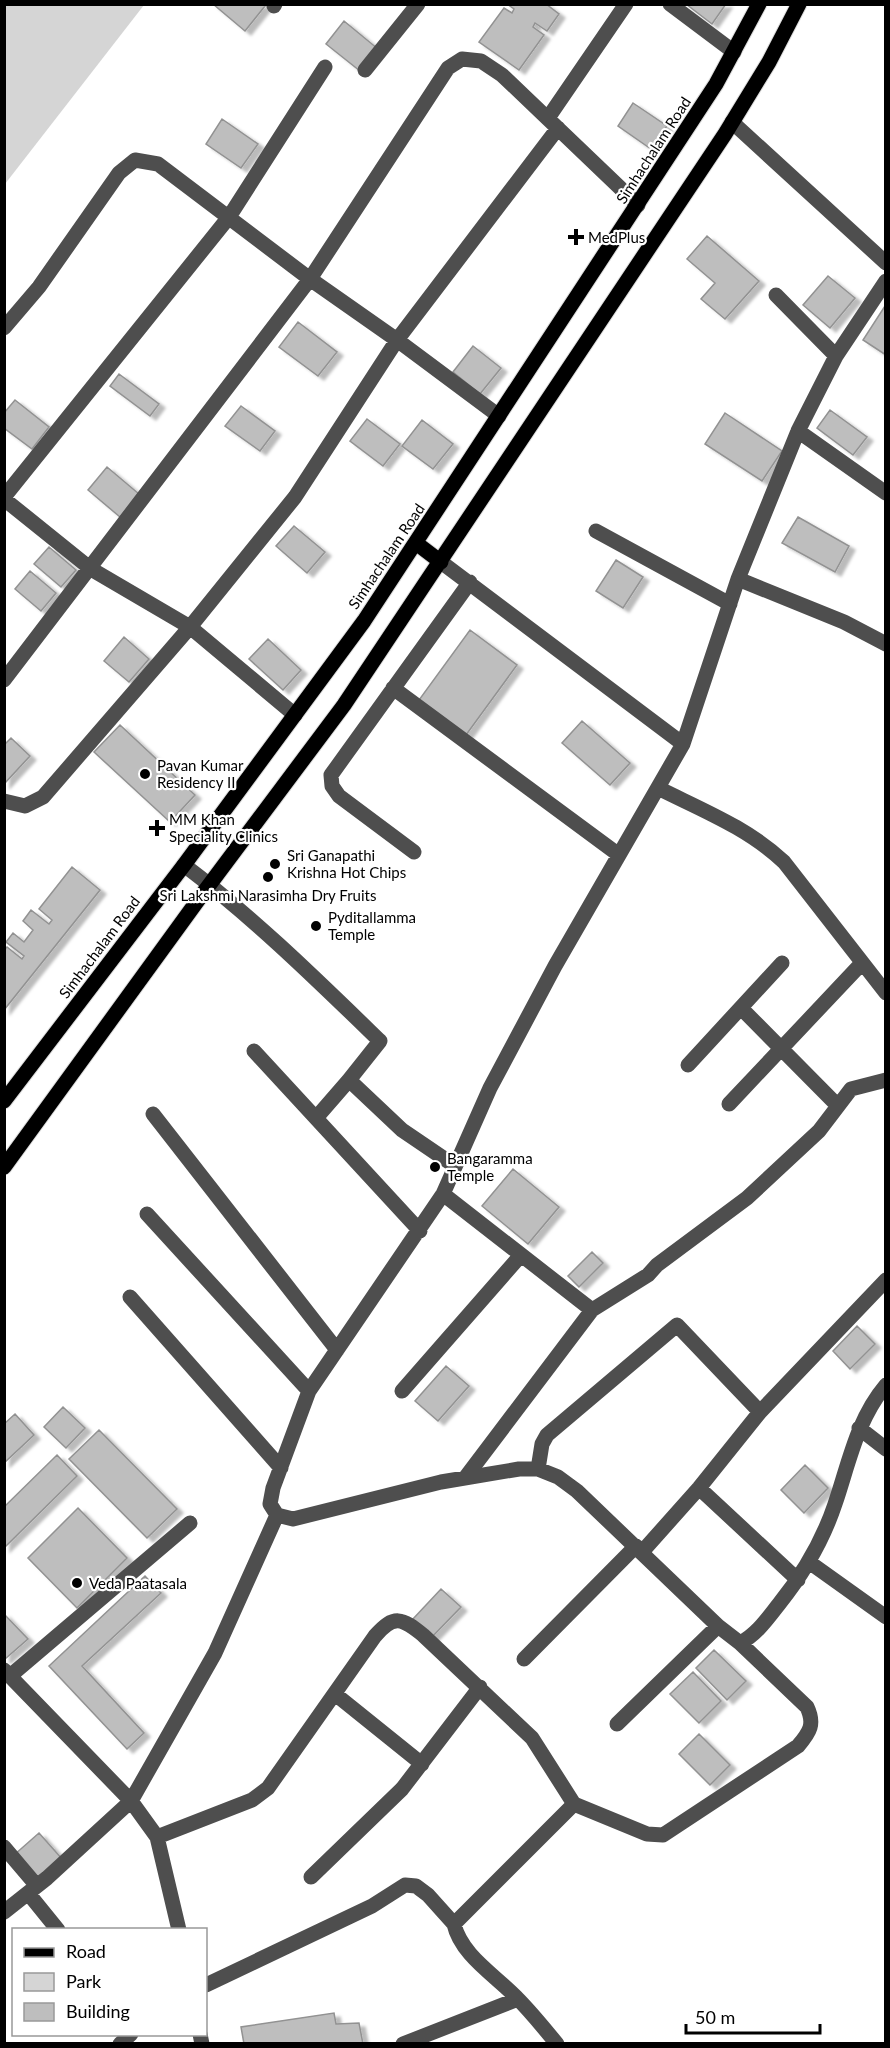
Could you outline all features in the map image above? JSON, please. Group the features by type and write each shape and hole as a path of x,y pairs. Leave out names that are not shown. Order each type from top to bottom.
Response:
{"main road":[{"name":"Simhachalam Road","path":"4,1101 184,865 364,621 716,84 759,4"},
{"path":"4,1167 210,884 344,705 732,122 769,62 799,4"},
{"path":"416,543 441,562"}],"street":[{"path":"365,70 418,4"},
{"path":"4,801 25,806 43,796 190,627 295,497 397,340 553,123 626,4"},
{"path":"670,4 734,52"},
{"path":"4,680 91,569 310,279 448,68 462,59 481,61 502,75 638,205"},
{"path":"295,715 190,627 91,569 4,498 228,217 325,67"},
{"path":"732,122 885,263"},
{"path":"4,328 39,286 119,172 135,160 158,164 310,279 499,416"},
{"path":"157,1837 252,1800 268,1788 375,1636 385,1624 398,1619 409,1623 532,1738 574,1804 647,1834 663,1835 798,1746 809,1733 813,1720 807,1707 740,1643 718,1626 577,1491 558,1477 538,1469 519,1469 465,1478 293,1519 277,1515 270,1504 273,1488 309,1391 443,1194 490,1088 555,966 683,744 738,579 798,431 836,356 885,281"},
{"path":"776,295 836,356"},
{"path":"798,431 884,490"},
{"path":"596,531 730,604"},
{"path":"441,562 683,744"},
{"path":"738,579 844,622 885,644"},
{"path":"414,852 339,796 332,786 331,775 470,582"},
{"path":"393,688 619,855"},
{"path":"658,788 742,829 765,844 784,862 885,993"},
{"path":"184,865 275,939 380,1041 316,1118"},
{"path":"688,1065 782,963"},
{"path":"729,1104 862,963"},
{"path":"741,1008 837,1105"},
{"path":"254,1050 420,1231"},
{"path":"349,1080 402,1130 455,1166"},
{"path":"465,1478 592,1310 648,1275 657,1264 747,1197 819,1131 851,1089 885,1080"},
{"path":"153,1114 337,1350"},
{"path":"443,1194 592,1310"},
{"path":"147,1214 309,1391"},
{"path":"402,1391 521,1255"},
{"path":"524,1659 699,1488 760,1412 885,1280"},
{"path":"130,1297 281,1468"},
{"path":"538,1469 542,1444 547,1434 677,1325 760,1412"},
{"path":"740,1643 759,1629 798,1580 809,1562 834,1506 859,1428 875,1397 885,1385"},
{"path":"859,1428 885,1449"},
{"path":"699,1488 798,1580"},
{"path":"4,1912 33,1890 131,1801 215,1653 277,1515"},
{"path":"179,1928 157,1837 131,1801 7,1673 190,1523"},
{"path":"809,1562 885,1617"},
{"path":"617,1724 718,1626"},
{"path":"311,1877 402,1789 480,1687"},
{"path":"335,1694 422,1764"},
{"path":"454,1924 574,1804"},
{"path":"4,1847 57,1928"},
{"path":"207,1985 372,1906 405,1885 416,1886 428,1895 454,1924 457,1937 465,1949 518,1999 557,2043"},
{"path":"403,2043 518,1999"}],"green space":[{"path":"4,5 144,5 5,184"}],"building":[{"path":"213,4 263,4 265,6 245,31"},
{"path":"507,4 546,4 559,14 547,31 535,23 533,27 544,35 519,70 479,42 504,8 512,13 514,9"},
{"path":"686,4 726,4 712,24"},
{"path":"344,21 378,49 360,71 326,44"},
{"path":"633,103 667,126 651,149 618,126"},
{"path":"222,119 258,144 241,168 206,144"},
{"path":"707,236 759,281 725,319 701,299 715,283 687,259"},
{"path":"828,276 855,298 830,328 803,305"},
{"path":"886,307 886,355 863,340"},
{"path":"298,322 337,352 318,376 279,347"},
{"path":"473,346 501,368 480,394 453,372"},
{"path":"119,374 159,404 150,416 110,386"},
{"path":"15,400 49,427 32,449 4,428 4,413"},
{"path":"241,406 275,431 260,451 225,426"},
{"path":"830,410 867,437 853,455 817,428"},
{"path":"725,413 782,451 762,481 705,444"},
{"path":"367,419 400,444 383,466 350,441"},
{"path":"422,420 453,444 433,469 402,446"},
{"path":"107,467 139,494 120,517 88,490"},
{"path":"798,517 849,546 835,572 782,543"},
{"path":"294,526 325,552 307,573 276,546"},
{"path":"49,547 76,570 61,587 34,564"},
{"path":"616,560 643,577 623,608 596,591"},
{"path":"30,571 56,593 41,611 15,589"},
{"path":"470,630 517,665 466,735 419,700"},
{"path":"124,637 149,659 129,682 104,661"},
{"path":"268,639 301,670 283,690 249,659"},
{"path":"582,721 630,763 610,785 562,743"},
{"name":"Pavan Kumar Residency II","path":"120,725 195,795 170,822 94,752"},
{"path":"11,738 30,756 4,784 4,745"},
{"path":"72,867 100,890 4,1010 4,950 7,947 22,959 24,956 6,942 13,933 24,942 33,930 23,921 31,910 49,924 52,920 39,909"},
{"path":"513,1169 559,1207 528,1244 482,1206"},
{"path":"592,1252 603,1263 579,1287 568,1276"},
{"path":"857,1326 875,1344 850,1369 833,1351"},
{"path":"446,1366 469,1386 438,1421 415,1401"},
{"path":"63,1407 85,1428 66,1448 44,1427"},
{"path":"15,1414 34,1435 4,1463 4,1424"},
{"path":"99,1430 177,1509 147,1538 69,1459"},
{"path":"57,1455 77,1476 4,1548 4,1507"},
{"path":"805,1465 828,1488 804,1513 781,1490"},
{"name":"Veda Paatasala","path":"78,1508 127,1558 77,1608 28,1558"},
{"path":"145,1576 161,1593 82,1666 144,1733 127,1749 49,1666"},
{"path":"441,1589 461,1607 431,1638 412,1620"},
{"path":"4,1614 28,1639 5,1659 4,1659"},
{"path":"714,1650 746,1681 727,1700 696,1668"},
{"path":"693,1672 721,1701 699,1723 670,1694"},
{"path":"699,1734 730,1765 710,1785 679,1754"},
{"path":"39,1833 63,1860 38,1882 14,1855"},
{"path":"334,2013 336,2024 359,2023 363,2044 244,2044 241,2027"}],"place":[{"name":"MedPlus","path":"576,237"},
{"name":"Pavan Kumar Residency II","path":"145,774"},
{"name":"MM Khan Speciality Clinics","path":"157,828"},
{"name":"Sri Ganapathi Krishna Hot Chips","path":"275,864"},
{"name":"Sri Lakshmi Narasimha Dry Fruits","path":"268,877"},
{"name":"Pyditallamma Temple","path":"316,926"},
{"name":"Bangaramma Temple","path":"435,1167"},
{"name":"Veda Paatasala","path":"77,1583"}]}
